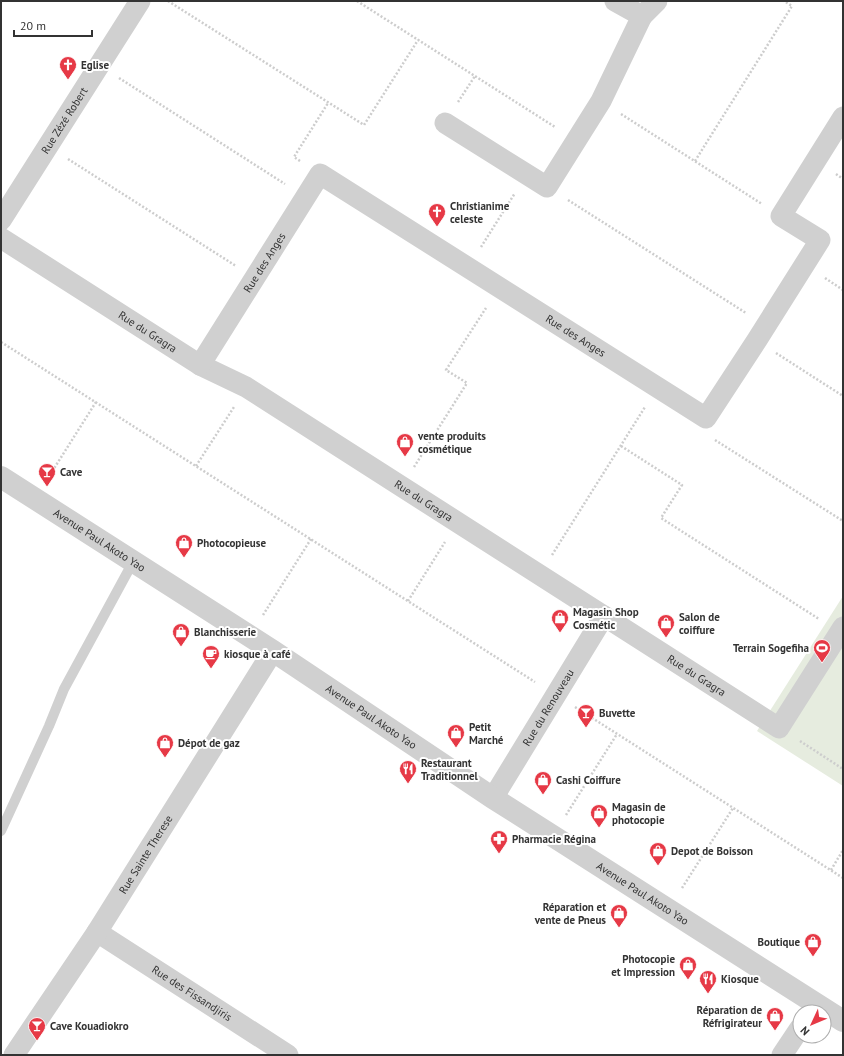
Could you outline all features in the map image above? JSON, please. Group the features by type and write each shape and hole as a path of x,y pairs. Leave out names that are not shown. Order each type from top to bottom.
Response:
{"street":[{"name":"Rue Zézé Robert","path":"1,220 140,1"},
{"path":"615,1 642,16"},
{"path":"445,123 547,187 601,101 642,16 656,1"},
{"path":"706,418 820,240 781,216 843,117"},
{"name":"Rue des Anges","path":"200,365 320,174 706,418"},
{"name":"Rue du Gragra","path":"1,238 200,365 246,387 779,728"},
{"name":"Avenue Paul Akoto Yao","path":"1,477 273,651 492,798 668,910 807,1004"},
{"name":"Rue du Renouveau","path":"492,798 604,616"},
{"path":"779,728 841,629"},
{"name":"Rue Sainte Therese","path":"14,1055 97,932 273,651"},
{"name":"Rue des Fissandjiris","path":"97,932 288,1055"},
{"name":"Avenue Paul Akoto Yao","path":"832,1016 843,1021"},
{"path":"782,1055 792,1040"}],"lane":[{"path":"1,831 49,726 64,689 133,562"}],"path":[{"path":"168,1 364,125 418,40"},
{"path":"357,1 576,140"},
{"path":"695,161 792,6 784,1"},
{"path":"99,66 306,197"},
{"path":"445,123 475,76"},
{"path":"601,101 781,216"},
{"path":"320,174 294,157 328,103"},
{"path":"47,146 255,278"},
{"path":"468,267 527,174"},
{"path":"547,187 761,333 843,396"},
{"path":"402,487 467,383 446,370 499,287"},
{"path":"1,342 843,878"},
{"path":"196,466 246,387"},
{"path":"539,574 657,388"},
{"path":"35,499 96,402"},
{"path":"706,418 699,429 843,521"},
{"path":"620,446 682,485 661,518 841,629"},
{"path":"408,601 458,522"},
{"path":"250,637 311,539"},
{"path":"779,728 843,769"},
{"path":"553,836 617,734"},
{"path":"668,910 733,808"},
{"path":"831,870 843,850"}],"shaded area":[{"name":"Terrain Sogefiha","path":"843,596 843,786 757,731"}],"place":[{"name":"Eglise","path":"68,80"},
{"name":"Christianime celeste","path":"437,227"},
{"name":"vente produits cosmétique","path":"405,457"},
{"name":"Cave","path":"47,487"},
{"name":"Photocopieuse","path":"184,558"},
{"name":"Magasin Shop Cosmétic","path":"560,633"},
{"name":"Salon de coiffure","path":"666,638"},
{"name":"Blanchisserie","path":"181,647"},
{"name":"Terrain Sogefiha","path":"822,663"},
{"name":"kiosque à café","path":"211,669"},
{"name":"Buvette","path":"586,728"},
{"name":"Petit Marché","path":"456,748"},
{"name":"Dépot de gaz","path":"165,758"},
{"name":"Restaurant Traditionnel","path":"408,784"},
{"name":"Cashi Coiffure","path":"543,795"},
{"name":"Magasin de photocopie","path":"599,828"},
{"name":"Pharmacie Régina","path":"499,854"},
{"name":"Depot de Boisson","path":"658,866"},
{"name":"Réparation et vente de Pneus","path":"619,928"},
{"name":"Boutique","path":"813,957"},
{"name":"Photocopie et Impression","path":"688,980"},
{"name":"Kiosque","path":"708,994"},
{"name":"Réparation de Réfrigirateur","path":"775,1031"},
{"name":"Cave Kouadiokro","path":"37,1041"}]}
